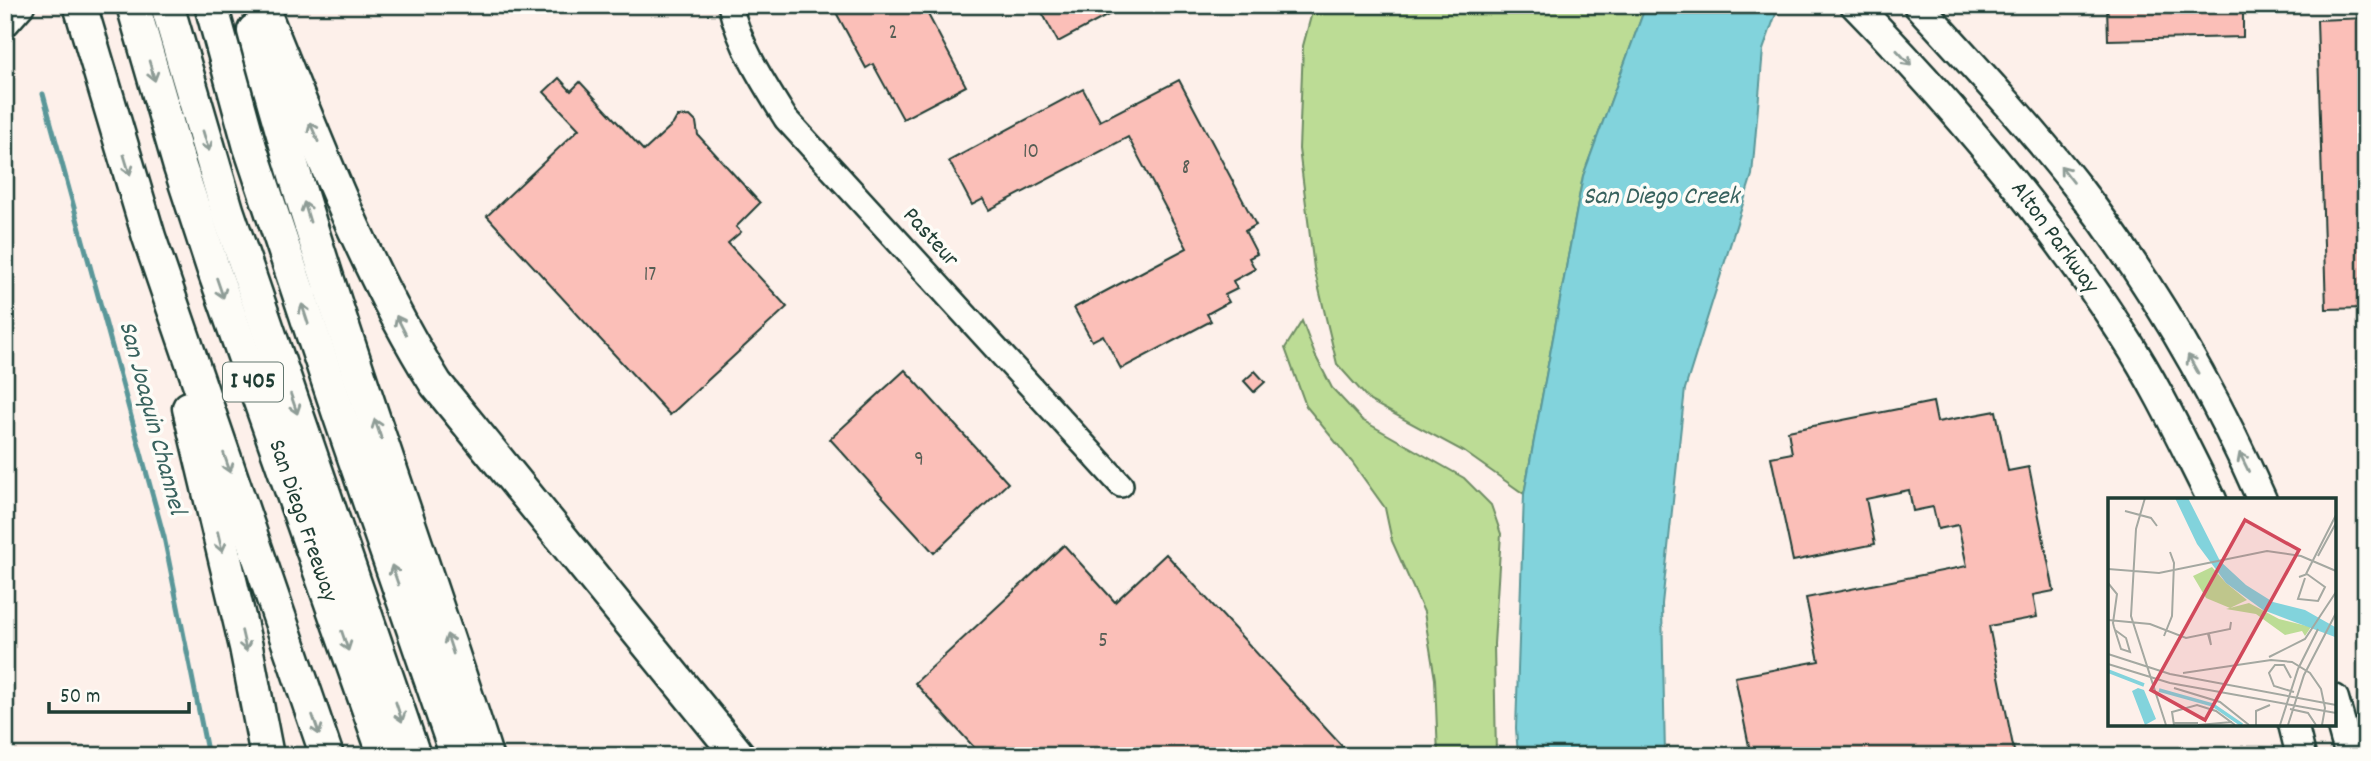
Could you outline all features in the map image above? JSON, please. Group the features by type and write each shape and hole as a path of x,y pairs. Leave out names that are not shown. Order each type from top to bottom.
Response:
{"highway":[{"path":"80,5 149,237 327,756"},
{"name":"San Diego Freeway","path":"133,5 180,167 213,268 385,756"},
{"name":"San Diego Freeway","path":"167,5 227,210 414,756"},
{"path":"211,5 250,147 457,756"},
{"path":"247,5 276,114 341,322 410,521 486,756"},
{"path":"261,5 368,263 409,341 436,384 739,756"},
{"path":"149,237 246,647 267,756"},
{"path":"436,384 761,756"}],"main road":[{"path":"5,16 20,5"},
{"path":"5,22 20,5"},
{"name":"Alton Parkway","path":"1855,5 1987,150 2033,206 2087,281 2144,369 2211,498"},
{"name":"Alton Parkway","path":"1918,5 2027,126 2074,182 2107,228 2179,339 2226,424 2261,498"},
{"path":"2336,706 2350,756"},
{"path":"2294,726 2301,756"}],"street":[{"name":"Pasteur","path":"730,5 758,73 786,119 1121,485"}],"green space":[{"path":"1314,5 1646,5 1583,176 1524,494 1463,451 1370,401 1337,364 1314,268 1299,149 1303,46"},
{"path":"1302,321 1332,388 1362,420 1464,478 1491,505 1501,534 1494,644 1496,756 1438,756 1435,679 1424,612 1392,541 1385,508 1306,406 1285,348"}],"water":[{"name":"San Diego Creek","path":"1646,5 1779,5 1763,50 1752,175 1685,389 1662,604 1665,756 1518,756 1516,728 1524,494 1583,176"}],"building":[{"path":"832,5 923,5 966,86 903,119 873,64 866,68"},
{"path":"1038,5 1127,5 1058,42"},
{"path":"2107,5 2243,5 2243,37 2108,40"},
{"path":"2366,18 2366,308 2326,309 2317,20"},
{"path":"559,78 571,91 580,82 644,151 677,117 690,116 696,122 698,135 760,203 736,227 741,232 728,243 787,307 670,415 487,216 579,129 544,92"},
{"path":"1179,80 1256,225 1245,231 1257,254 1249,258 1255,269 1233,281 1237,289 1225,295 1229,302 1207,314 1211,321 1121,369 1103,335 1092,341 1074,308 1187,248 1128,137 989,210 983,199 972,205 949,161 1083,89 1100,121"},
{"path":"905,370 1008,483 934,553 830,439"},
{"path":"1255,371 1265,382 1254,392 1244,381"},
{"path":"1933,402 1937,422 1996,411 2008,471 2029,467 2054,591 2033,595 2037,617 1989,626 2015,756 1751,756 1735,677 1819,661 1806,598 1967,566 1958,525 1938,529 1933,507 1913,511 1909,490 1866,499 1875,544 1793,561 1771,457 1792,453 1788,431"},
{"path":"1064,545 1115,602 1166,554 1351,756 982,756 915,683"}],"waterway":[{"name":"San Joaquin Channel","path":"43,94 164,537 208,756"}]}
